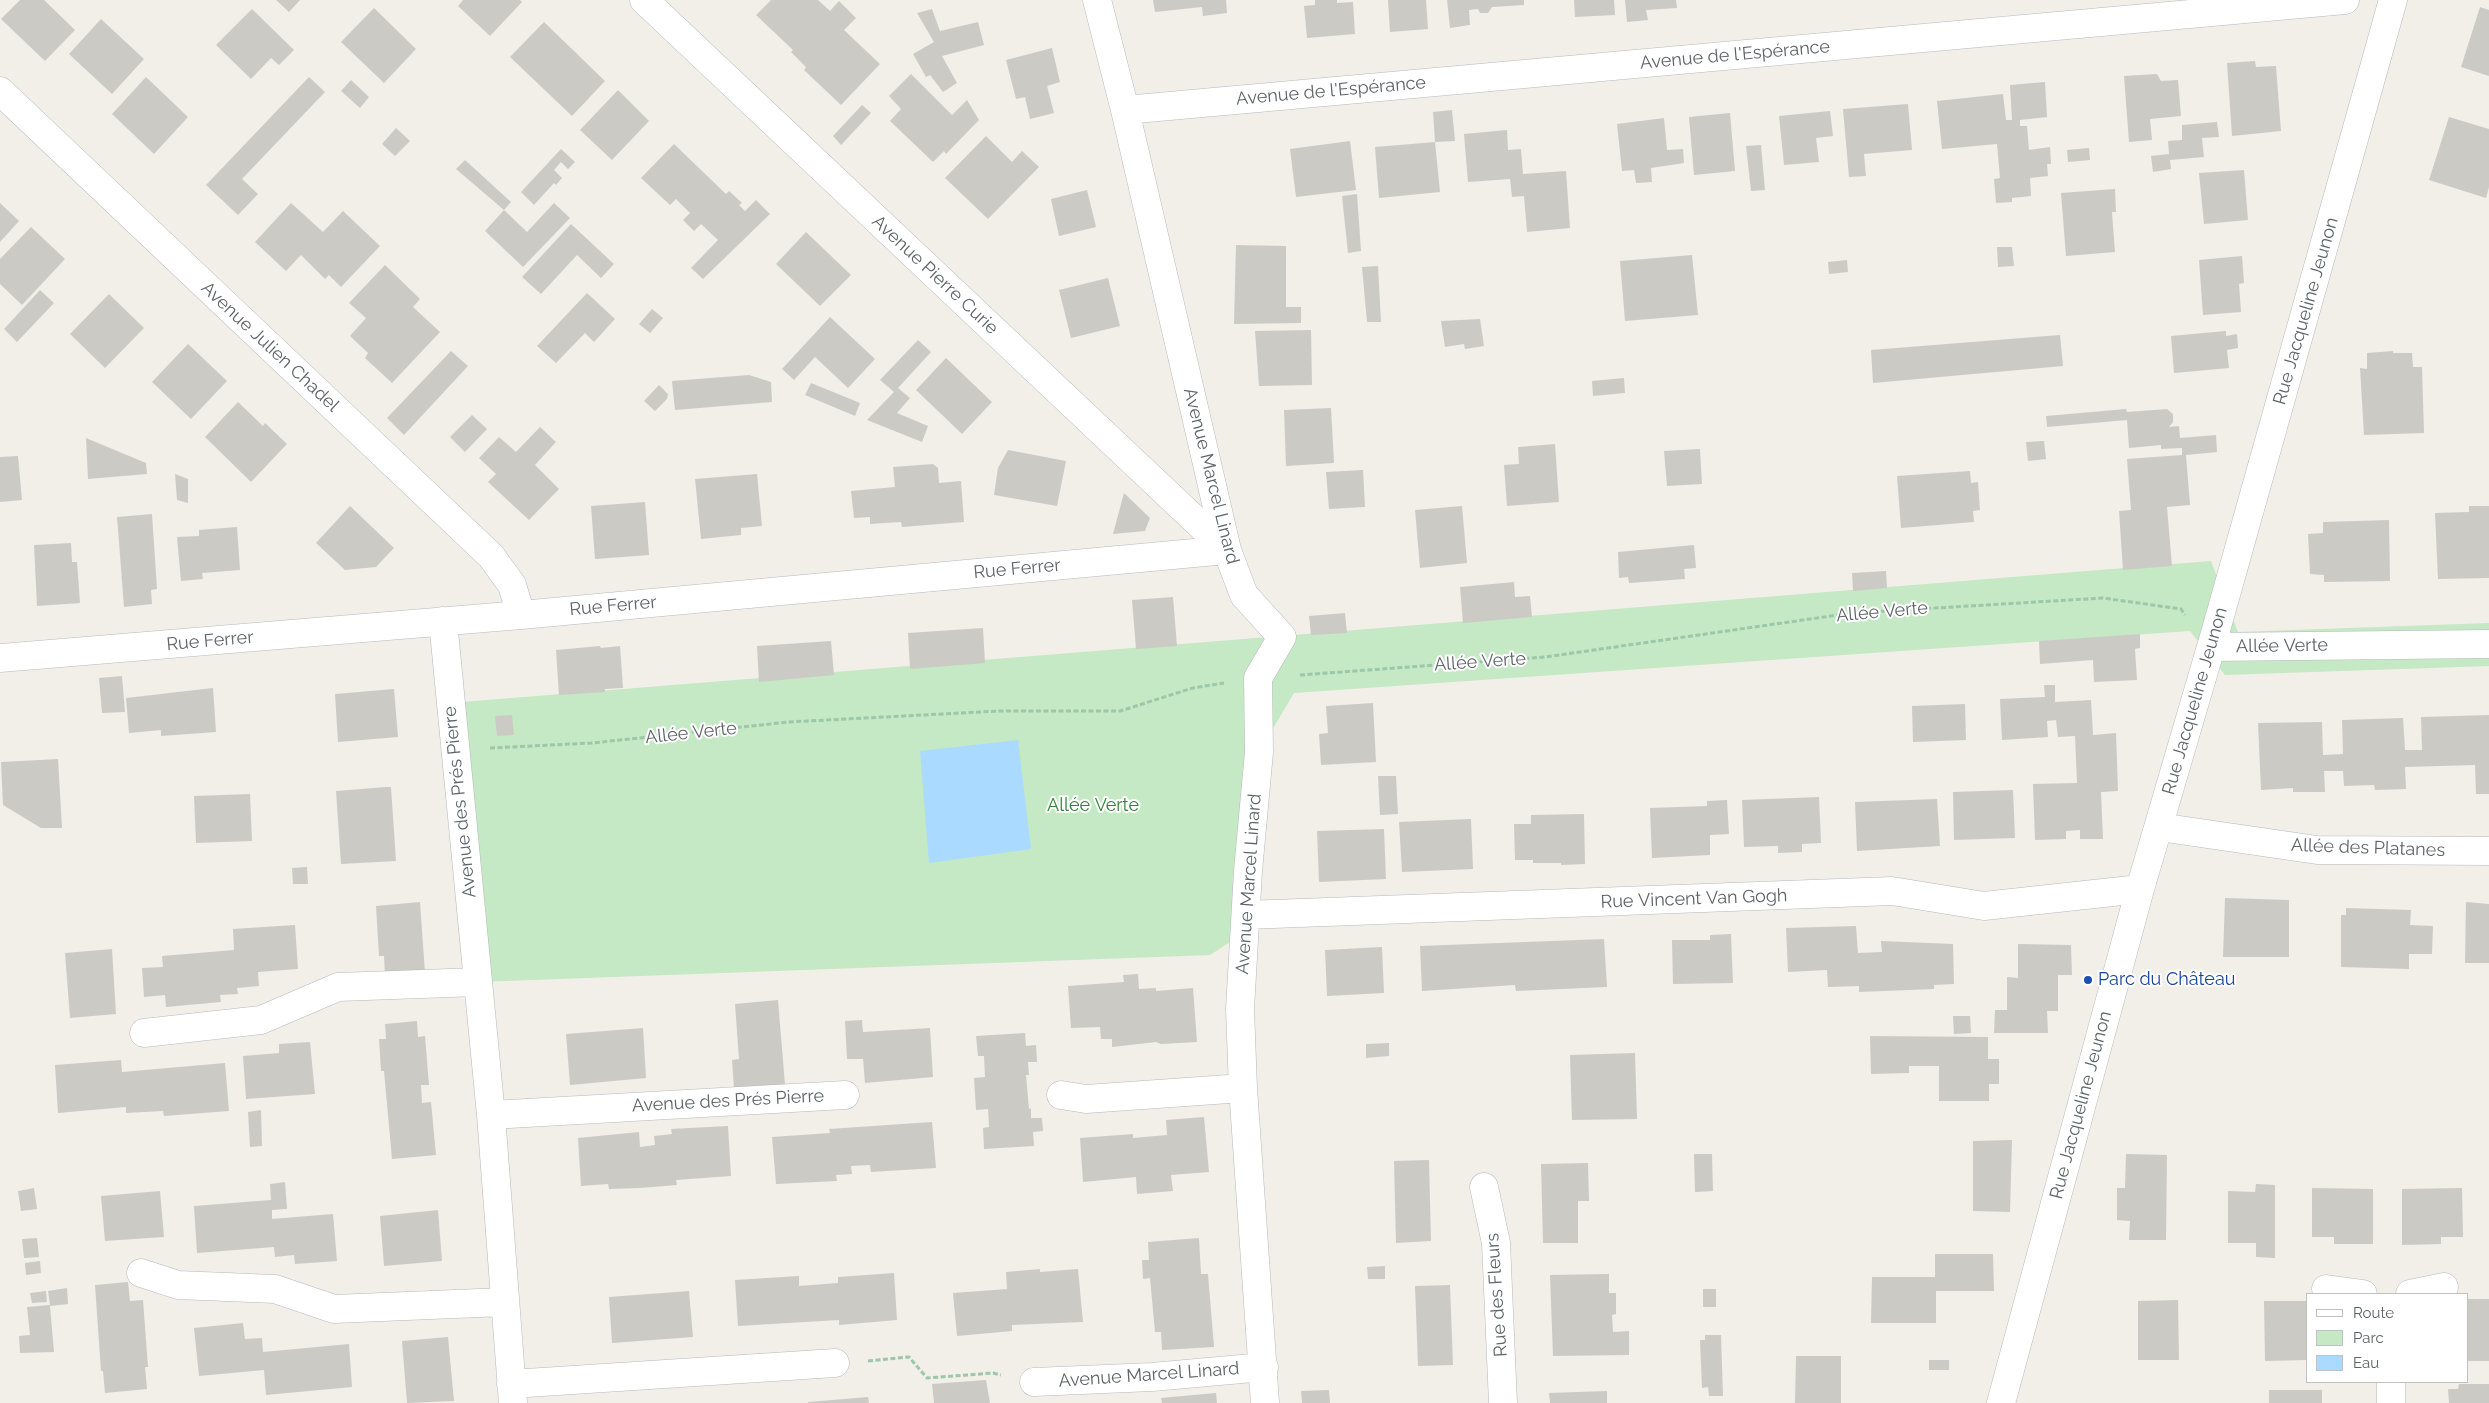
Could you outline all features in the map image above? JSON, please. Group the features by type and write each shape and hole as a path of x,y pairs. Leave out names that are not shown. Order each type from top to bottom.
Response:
{"street":[{"name":"Avenue Pierre Curie","path":"644,0 1226,550"},
{"name":"Avenue Marcel Linard","path":"1096,0 1125,110 1226,550 1244,595 1282,637 1258,678 1259,752 1240,1009 1243,1088 1265,1403"},
{"name":"Avenue de l'Espérance","path":"1125,110 2345,0"},
{"name":"Rue Jacqueline Jeunon","path":"2000,1403 2140,889 2394,0"},
{"name":"Avenue Julien Chadel","path":"0,91 491,556 512,585 521,615"},
{"name":"Rue Ferrer","path":"0,658 521,615 1226,550"},
{"name":"Avenue des Prés Pierre","path":"444,621 491,1115 512,1394 835,1363"},
{"name":"Allée Verte","path":"2210,647 2489,644"},
{"name":"Allée des Platanes","path":"2159,827 2317,850 2489,851"},
{"name":"Rue Vincent Van Gogh","path":"1246,916 1892,891 1984,906 2140,889"},
{"path":"144,1033 261,1020 338,987 478,982"},
{"path":"1061,1095 1086,1099 1243,1088"},
{"name":"Avenue des Prés Pierre","path":"491,1115 845,1095"},
{"name":"Rue des Fleurs","path":"1484,1187 1496,1243 1502,1403"},
{"path":"141,1272 178,1285 275,1290 334,1309 504,1302"},
{"path":"2415,1293 2444,1287"},
{"path":"2326,1288 2357,1293"},
{"name":"Avenue Marcel Linard","path":"1034,1382 1264,1368"},
{"path":"2391,1383 2391,1403"}],"path":[{"name":"Allée Verte","path":"455,749 592,743 790,722 999,711 1120,710 1193,688 1258,678 1546,657 1852,613 2103,598 2181,609 2210,647"},
{"path":"835,1363 909,1358 927,1378 993,1373 1034,1382"}],"green space":[{"name":"Allée Verte","path":"2211,561 2238,632 2489,623 2489,666 2225,675 2190,631 1294,693 1259,752 1244,933 1210,955 478,982 450,703"}],"water":[{"path":"1018,740 1031,849 929,863 920,751"}],"building":[{"path":"20,0 44,0 75,30 45,61 1,19"},
{"path":"276,0 300,0 289,12"},
{"path":"463,0 520,0 522,2 490,36 458,6"},
{"path":"771,0 818,0 830,11 839,1 856,18 844,30 880,64 841,105 804,70 806,67 791,52 793,50 756,15"},
{"path":"1153,0 1226,0 1227,13 1203,16 1202,7 1155,12"},
{"path":"1315,0 1337,0 1337,3 1353,2 1355,34 1307,38 1304,6 1315,5"},
{"path":"1388,0 1426,0 1428,29 1390,32"},
{"path":"1447,0 1524,0 1524,5 1492,7 1488,13 1480,13 1478,9 1469,10 1470,25 1450,28"},
{"path":"1574,0 1614,0 1615,15 1575,17"},
{"path":"1625,0 1676,0 1677,8 1646,10 1648,20 1627,22"},
{"path":"2480,7 2489,10 2489,76 2461,67"},
{"path":"374,8 416,49 384,83 341,42"},
{"path":"252,9 294,50 279,65 271,58 251,79 216,45"},
{"path":"932,9 940,31 978,22 984,45 942,56 957,83 943,92 930,75 926,77 913,54 934,42 917,13"},
{"path":"101,19 144,59 112,94 69,54"},
{"path":"544,22 605,81 572,116 510,57"},
{"path":"1052,48 1060,82 1047,86 1054,113 1030,119 1025,97 1016,99 1006,60"},
{"path":"2255,61 2256,67 2276,66 2281,131 2232,136 2227,63"},
{"path":"911,74 952,115 967,100 979,120 946,154 944,151 933,162 890,121 901,109 889,96"},
{"path":"2157,74 2161,81 2178,80 2181,116 2150,119 2152,140 2129,142 2124,76"},
{"path":"146,77 188,117 154,154 112,114"},
{"path":"309,77 325,92 242,179 258,194 238,215 206,185"},
{"path":"351,80 369,97 360,108 341,91"},
{"path":"2045,82 2047,117 2020,120 2020,126 2027,126 2029,150 2050,147 2051,164 2047,164 2048,176 2030,178 2031,196 2012,198 2012,202 1996,203 1994,179 2000,178 1997,144 1942,149 1937,101 2003,94 2006,120 2012,120 2010,85"},
{"path":"618,90 649,121 612,160 580,130"},
{"path":"1908,104 1912,150 1864,154 1866,176 1849,177 1843,109"},
{"path":"862,105 871,113 841,145 833,136"},
{"path":"1452,110 1455,141 1435,142 1433,112"},
{"path":"1830,111 1833,136 1816,138 1819,162 1784,165 1779,116"},
{"path":"1730,113 1735,171 1694,175 1689,117"},
{"path":"2449,117 2489,129 2489,187 2486,198 2429,180"},
{"path":"1664,118 1667,150 1683,149 1684,163 1651,168 1652,182 1636,183 1634,170 1622,171 1617,124"},
{"path":"2217,122 2219,137 2202,138 2204,157 2170,160 2171,169 2153,172 2151,156 2169,154 2168,141 2182,140 2182,125"},
{"path":"396,128 410,141 395,156 382,144"},
{"path":"1507,130 1508,150 1521,149 1523,174 1566,171 1570,228 1527,232 1524,196 1512,197 1510,179 1468,182 1464,134"},
{"path":"986,136 1012,162 1022,151 1039,167 988,219 945,178"},
{"path":"1350,141 1356,190 1296,197 1290,149"},
{"path":"1435,142 1440,192 1379,198 1375,147"},
{"path":"674,144 726,194 729,191 742,203 739,205 745,211 756,200 770,214 703,279 691,268 718,240 701,224 694,231 683,220 690,213 676,199 670,205 641,178"},
{"path":"1761,145 1765,190 1751,191 1746,146"},
{"path":"2089,148 2090,160 2068,162 2067,150"},
{"path":"561,149 575,162 568,169 561,162 554,170 562,178 556,185 554,183 534,205 521,192"},
{"path":"465,160 511,202 504,210 456,169"},
{"path":"2244,170 2248,220 2204,224 2199,173"},
{"path":"2115,189 2116,212 2112,212 2115,252 2066,256 2061,193"},
{"path":"1087,190 1096,227 1059,236 1051,199"},
{"path":"1357,194 1361,251 1348,253 1342,196"},
{"path":"0,203 19,221 0,242"},
{"path":"291,203 323,232 343,211 380,246 341,287 329,275 325,279 301,255 286,271 255,242"},
{"path":"554,203 570,218 523,267 485,231 504,210 527,232"},
{"path":"571,224 614,264 601,278 577,255 541,294 522,277"},
{"path":"31,227 65,259 22,305 0,284 0,259"},
{"path":"806,232 851,275 820,306 776,264"},
{"path":"1236,245 1286,246 1286,307 1301,307 1301,323 1234,324"},
{"path":"1997,247 2012,247 2014,266 1998,267"},
{"path":"1692,255 1698,315 1625,321 1620,261"},
{"path":"2242,256 2244,283 2239,284 2241,312 2203,315 2199,260"},
{"path":"1847,260 1848,272 1829,274 1828,262"},
{"path":"385,265 420,299 413,307 440,332 392,383 365,358 368,353 350,336 366,318 349,303"},
{"path":"1378,266 1381,322 1367,322 1362,267"},
{"path":"1108,278 1120,326 1071,338 1059,290"},
{"path":"40,290 54,303 17,342 4,329"},
{"path":"587,293 615,319 594,342 585,333 556,363 537,346"},
{"path":"109,294 144,328 105,368 70,334"},
{"path":"652,309 663,318 650,333 639,324"},
{"path":"830,317 875,359 848,388 815,357 794,380 782,369"},
{"path":"1480,319 1484,346 1465,349 1464,344 1445,347 1441,321"},
{"path":"1311,330 1312,385 1259,386 1255,331"},
{"path":"2226,331 2226,336 2237,334 2238,348 2227,350 2229,368 2174,373 2171,336"},
{"path":"2060,335 2063,366 1873,383 1871,350"},
{"path":"918,340 931,352 898,388 910,398 897,413 928,426 922,442 867,420 894,392 880,380"},
{"path":"188,344 227,381 191,419 152,382"},
{"path":"451,351 468,366 404,435 387,418"},
{"path":"2393,351 2393,353 2412,353 2413,367 2422,367 2424,433 2364,435 2360,368 2367,369 2367,353"},
{"path":"946,358 992,402 962,434 916,390"},
{"path":"749,375 771,382 772,402 675,410 672,381"},
{"path":"1624,378 1625,393 1593,396 1592,381"},
{"path":"811,383 860,403 855,416 805,395"},
{"path":"659,385 668,394 667,399 655,411 644,401"},
{"path":"238,402 263,426 265,423 287,444 251,482 205,437"},
{"path":"1331,408 1334,463 1286,466 1284,410"},
{"path":"2126,409 2127,412 2167,409 2173,414 2173,422 2169,427 2179,426 2180,438 2216,435 2217,452 2186,455 2190,505 2167,507 2172,566 2123,570 2119,511 2131,510 2127,459 2182,455 2182,448 2161,449 2161,445 2129,448 2127,420 2047,427 2046,416"},
{"path":"472,415 487,429 465,452 450,437"},
{"path":"540,427 556,442 535,465 559,489 529,520 488,482 496,474 479,458 499,437 516,452"},
{"path":"86,438 146,463 147,474 88,479"},
{"path":"2044,441 2046,459 2028,461 2026,442"},
{"path":"1555,444 1559,502 1507,506 1504,465 1519,464 1518,447"},
{"path":"1700,449 1702,484 1667,486 1664,451"},
{"path":"1008,450 1066,461 1057,506 994,495 998,468"},
{"path":"18,456 22,500 0,502 0,457"},
{"path":"933,464 938,468 939,483 961,481 964,522 902,527 901,522 870,524 870,517 854,518 851,491 895,487 893,467"},
{"path":"1363,470 1365,507 1329,509 1326,472"},
{"path":"1970,471 1971,483 1978,482 1980,510 1973,511 1974,522 1901,528 1897,476"},
{"path":"175,474 188,479 188,503 177,500"},
{"path":"757,474 762,526 741,528 741,535 701,539 695,479"},
{"path":"1124,493 1150,518 1145,531 1113,534"},
{"path":"645,502 649,555 595,559 591,506"},
{"path":"350,506 394,548 376,567 345,570 316,543"},
{"path":"1462,506 1467,563 1420,568 1415,510"},
{"path":"2469,506 2489,506 2489,578 2438,579 2435,513 2469,512"},
{"path":"152,514 157,589 151,590 152,604 124,607 117,517"},
{"path":"2389,520 2390,581 2324,582 2324,575 2310,574 2308,534 2323,533 2323,522"},
{"path":"237,527 240,570 202,573 203,579 181,581 177,537 199,536 199,530"},
{"path":"71,543 72,562 77,562 80,603 37,606 34,545"},
{"path":"1694,545 1696,568 1684,569 1685,579 1629,583 1628,577 1619,578 1618,552"},
{"path":"1886,571 1887,588 1853,591 1852,573"},
{"path":"1514,582 1515,597 1530,596 1532,617 1463,623 1460,587"},
{"path":"1173,597 1177,646 1136,649 1132,600"},
{"path":"1345,613 1347,633 1311,635 1309,616"},
{"path":"983,628 985,663 910,669 908,633"},
{"path":"2140,634 2140,648 2135,649 2137,680 2094,682 2093,660 2040,664 2039,641"},
{"path":"831,641 834,675 759,682 757,646"},
{"path":"600,646 601,648 620,646 623,688 605,689 605,692 559,695 556,650"},
{"path":"122,676 125,712 102,713 99,678"},
{"path":"2044,685 2055,685 2055,702 2091,700 2093,735 2116,733 2118,791 2101,792 2103,839 2080,839 2080,830 2066,831 2066,839 2035,840 2033,784 2077,783 2075,736 2058,737 2056,720 2047,721 2048,737 2002,740 2000,699 2045,697"},
{"path":"213,688 216,732 161,736 161,730 129,733 126,698"},
{"path":"394,689 398,737 338,742 335,694"},
{"path":"1373,703 1376,762 1321,765 1319,734 1328,733 1326,706"},
{"path":"1965,704 1966,740 1913,742 1912,706"},
{"path":"512,715 514,735 497,736 495,716"},
{"path":"2489,715 2489,794 2476,794 2475,765 2405,767 2406,789 2375,790 2374,785 2344,786 2343,771 2324,771 2325,792 2293,792 2293,788 2261,790 2258,723 2322,722 2323,755 2343,754 2342,720 2403,718 2405,750 2422,750 2421,717"},
{"path":"58,759 62,828 41,828 3,805 1,762"},
{"path":"1378,776 1396,776 1398,814 1380,815"},
{"path":"391,787 396,861 341,864 336,791"},
{"path":"2013,790 2015,838 1954,840 1953,792"},
{"path":"250,794 252,841 196,843 194,796"},
{"path":"1819,797 1821,843 1802,844 1802,852 1778,853 1778,846 1744,847 1742,800"},
{"path":"1937,799 1940,846 1857,851 1855,802"},
{"path":"1727,800 1729,834 1710,835 1710,855 1652,858 1650,808 1707,806 1707,801"},
{"path":"1584,814 1585,864 1561,865 1561,863 1533,863 1533,860 1515,860 1514,824 1531,824 1531,815"},
{"path":"1471,819 1473,869 1402,872 1399,822"},
{"path":"1384,829 1386,879 1319,882 1317,831"},
{"path":"307,867 308,884 293,884 292,868"},
{"path":"2225,898 2289,900 2289,957 2223,957"},
{"path":"420,902 425,973 385,977 384,956 379,956 376,906"},
{"path":"2466,902 2489,904 2489,963 2465,963"},
{"path":"2346,908 2411,910 2410,925 2433,926 2432,954 2409,954 2409,969 2341,967 2341,915 2346,915"},
{"path":"295,925 298,969 258,972 259,986 237,988 238,994 220,995 221,1002 166,1007 165,995 144,997 142,968 163,967 162,956 234,950 233,929"},
{"path":"1856,926 1858,953 1882,952 1881,941 1953,944 1954,984 1934,985 1934,989 1859,992 1859,986 1828,987 1827,970 1788,972 1786,928"},
{"path":"1731,934 1733,983 1673,984 1672,940 1710,940 1710,935"},
{"path":"1604,939 1607,987 1516,991 1515,985 1422,991 1420,946"},
{"path":"2018,944 2071,945 2072,975 2058,975 2058,1011 2047,1011 2048,1033 1994,1033 1995,1010 2007,1010 2007,977 2018,978"},
{"path":"1382,947 1384,993 1327,996 1325,950"},
{"path":"112,949 116,1014 70,1018 65,953"},
{"path":"1138,974 1139,989 1156,988 1156,991 1193,988 1197,1042 1161,1044 1156,1042 1112,1047 1112,1039 1101,1039 1100,1027 1071,1028 1068,986 1124,982 1123,975"},
{"path":"778,1000 785,1085 734,1089 732,1060 739,1059 735,1004"},
{"path":"1953,1016 1970,1016 1971,1033 1954,1034"},
{"path":"862,1020 863,1032 930,1028 933,1077 865,1083 863,1059 847,1059 845,1021"},
{"path":"417,1021 418,1037 425,1036 429,1085 421,1085 422,1103 431,1102 436,1155 392,1159 384,1071 381,1071 379,1039 386,1039 385,1024"},
{"path":"643,1028 646,1078 570,1085 566,1034"},
{"path":"1025,1033 1026,1046 1036,1045 1037,1062 1028,1062 1029,1075 1026,1075 1029,1109 1031,1108 1031,1118 1042,1118 1043,1131 1033,1132 1034,1146 984,1149 983,1128 989,1127 988,1109 976,1110 974,1078 985,1077 984,1056 978,1056 976,1036"},
{"path":"1870,1036 1988,1037 1988,1059 1999,1059 1999,1084 1989,1084 1989,1101 1939,1101 1939,1066 1909,1066 1909,1073 1871,1074"},
{"path":"310,1042 315,1094 246,1099 243,1056 279,1053 279,1044"},
{"path":"1389,1043 1389,1056 1366,1058 1366,1044"},
{"path":"1635,1053 1637,1119 1572,1120 1570,1055"},
{"path":"121,1060 122,1072 225,1063 229,1111 164,1116 163,1111 126,1113 126,1107 58,1113 55,1065"},
{"path":"261,1110 262,1146 250,1147 248,1112"},
{"path":"1204,1117 1209,1172 1171,1175 1173,1191 1137,1194 1136,1177 1083,1182 1080,1138 1133,1134 1133,1138 1167,1135 1166,1120"},
{"path":"932,1122 936,1168 871,1172 870,1165 851,1166 852,1174 836,1175 837,1181 776,1184 772,1137 830,1133 829,1129"},
{"path":"728,1126 731,1176 676,1180 677,1185 640,1188 609,1189 608,1184 581,1186 578,1138 639,1132 640,1147 655,1145 654,1136 672,1134 671,1129"},
{"path":"2012,1140 2010,1212 1973,1211 1973,1141"},
{"path":"1694,1154 1712,1154 1713,1191 1695,1192"},
{"path":"2126,1154 2167,1155 2166,1240 2129,1240 2130,1221 2117,1220 2117,1188 2125,1188"},
{"path":"1429,1160 1431,1241 1396,1243 1394,1161"},
{"path":"1588,1163 1589,1201 1578,1201 1578,1243 1543,1243 1541,1164"},
{"path":"285,1182 287,1209 272,1210 272,1219 333,1214 337,1261 295,1264 294,1255 275,1257 274,1247 197,1253 194,1206 271,1200 270,1184"},
{"path":"2256,1184 2275,1185 2275,1258 2256,1257 2256,1243 2228,1243 2228,1191 2255,1192"},
{"path":"34,1188 37,1209 21,1211 18,1191"},
{"path":"2312,1188 2373,1189 2373,1244 2334,1244 2334,1237 2312,1237"},
{"path":"2462,1188 2463,1237 2441,1237 2441,1244 2402,1245 2402,1189"},
{"path":"160,1191 164,1237 105,1241 101,1196"},
{"path":"438,1210 442,1261 384,1266 380,1216"},
{"path":"37,1238 39,1257 24,1258 22,1239"},
{"path":"1199,1238 1201,1274 1208,1274 1214,1347 1162,1350 1161,1332 1155,1332 1150,1278 1143,1279 1142,1260 1149,1260 1148,1242"},
{"path":"1935,1254 1993,1254 1994,1291 1936,1291 1936,1323 1871,1323 1872,1277 1935,1277"},
{"path":"40,1261 41,1273 26,1275 25,1263"},
{"path":"1385,1266 1385,1279 1368,1279 1367,1267"},
{"path":"1040,1269 1040,1272 1078,1269 1083,1322 1012,1325 1012,1331 957,1336 953,1293 1007,1289 1006,1272"},
{"path":"894,1273 897,1320 839,1325 839,1320 738,1326 735,1280 799,1276 799,1286 838,1283 838,1277"},
{"path":"1609,1274 1609,1293 1616,1293 1616,1314 1612,1315 1613,1332 1629,1331 1629,1355 1553,1356 1550,1275"},
{"path":"128,1282 130,1301 143,1300 148,1367 145,1367 147,1389 105,1393 103,1371 101,1371 95,1285"},
{"path":"1450,1285 1453,1365 1418,1366 1415,1286"},
{"path":"67,1288 68,1304 50,1306 54,1352 20,1353 19,1336 30,1335 27,1307 50,1305 48,1291"},
{"path":"1703,1289 1716,1289 1716,1307 1703,1307"},
{"path":"46,1291 47,1302 32,1303 30,1293"},
{"path":"689,1291 693,1337 612,1343 609,1297"},
{"path":"2469,1299 2489,1299 2489,1361 2469,1361"},
{"path":"2178,1300 2179,1360 2138,1360 2138,1301"},
{"path":"2264,1301 2306,1301 2306,1360 2265,1361"},
{"path":"243,1323 245,1339 262,1338 263,1352 349,1344 352,1387 266,1395 264,1370 199,1376 194,1328"},
{"path":"1705,1335 1721,1335 1723,1396 1709,1396 1708,1387 1702,1388 1700,1340 1705,1340"},
{"path":"448,1337 454,1401 407,1403 402,1341"},
{"path":"1796,1356 1841,1356 1841,1403 1795,1403"},
{"path":"1929,1360 1949,1360 1949,1370 1929,1370"},
{"path":"986,1380 990,1403 934,1403 932,1384"},
{"path":"2459,1384 2489,1384 2489,1403 2449,1403 2448,1389 2458,1389"},
{"path":"1329,1390 1330,1403 1302,1403 1301,1391"},
{"path":"2269,1390 2322,1390 2322,1403 2269,1403"},
{"path":"1607,1391 1607,1403 1550,1403 1549,1393"},
{"path":"1216,1393 1217,1403 1162,1403 1161,1398"},
{"path":"868,1397 869,1403 808,1403 808,1402"}],"place":[{"name":"Parc du Château","path":"2088,980"}]}
